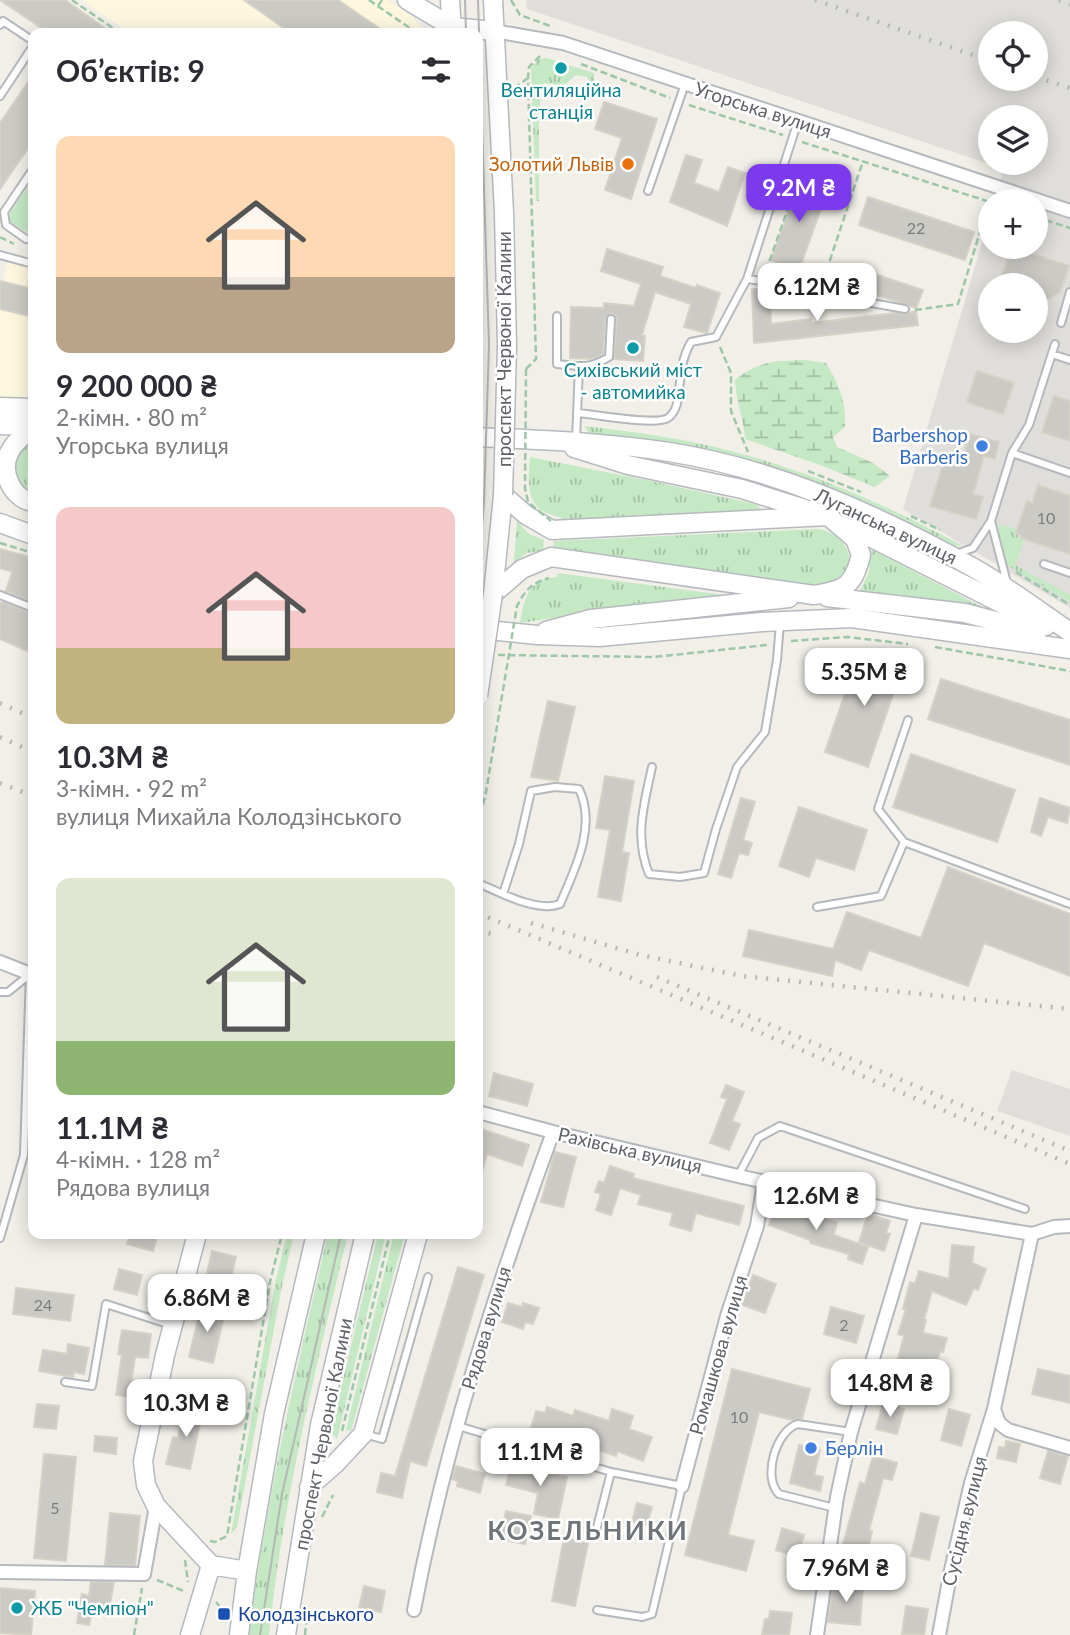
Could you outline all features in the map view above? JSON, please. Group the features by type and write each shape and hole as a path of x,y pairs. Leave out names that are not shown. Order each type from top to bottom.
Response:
{"main road":[{"path":"407,0 449,28"},
{"path":"450,0 452,28"},
{"name":"проспект Червоної Калини","path":"483,662 503,495 507,346 504,213 493,0"},
{"path":"483,31 494,31"},
{"path":"0,407 28,408"},
{"path":"0,425 28,427"},
{"path":"28,431 8,454 5,470 10,487 28,501"},
{"name":"Луганська вулиця","path":"483,437 576,442 671,452 762,474 880,519 1009,590 1070,632"},
{"path":"555,441 628,465 742,489 828,516 1070,640"},
{"path":"0,493 28,502"},
{"path":"503,495 526,515 551,525 828,516 855,538 862,555 852,581 843,589 814,595 591,619 537,635"},
{"path":"1,525 28,533"},
{"path":"493,594 522,569 551,557 814,595 965,613 1070,640"},
{"path":"483,630 599,637 780,621 852,618 1070,649"},
{"path":"196,1239 151,1415 143,1461 146,1485 156,1506 211,1564 247,1571"},
{"path":"239,1635 247,1571 274,1414 315,1239"},
{"name":"проспект Червоної Калини","path":"286,1635 320,1425 364,1239"},
{"path":"309,1487 363,1434 417,1239"},
{"path":"190,1635 211,1564"}],"street":[{"name":"Угорська вулиця","path":"494,31 563,43 1070,211"},
{"path":"0,962 28,972"},
{"name":"Рахівська вулиця","path":"483,1113 738,1176 916,1215 1032,1234 1054,1227 1070,1226"},
{"name":"Рядова вулиця","path":"414,1610 426,1545 456,1426 508,1254 553,1132"},
{"name":"Ромашкова вулиця","path":"682,1486 727,1316 757,1226 764,1182"},
{"path":"817,1635 835,1508 851,1432 916,1215"},
{"name":"Сусідня вулиця","path":"939,1635 971,1483 994,1409 1032,1234"},
{"path":"994,1409 999,1423 1008,1430 1070,1448"},
{"path":"0,1572 144,1574 156,1506"}],"lane":[{"path":"0,25 3,21 28,40"},
{"path":"0,96 28,52"},
{"path":"648,191 685,84"},
{"path":"577,413 654,421 668,418 675,410 681,366 691,342 716,337 747,279 798,121"},
{"path":"28,176 4,212 6,225 28,239"},
{"path":"0,256 28,263"},
{"path":"747,279 821,289 838,297 905,309"},
{"path":"1061,323 1070,292"},
{"path":"557,316 557,364 579,366 593,366 609,357 611,319"},
{"path":"951,556 974,548 991,521 1012,453 1030,425 1055,344"},
{"path":"1052,355 1070,360"},
{"path":"576,442 579,366"},
{"path":"1012,453 1070,473"},
{"path":"991,521 1009,590"},
{"path":"1044,564 1070,573"},
{"path":"0,595 28,606"},
{"path":"652,767 641,820 641,854 649,874 680,877 704,873 737,767 765,732 778,660 780,621"},
{"path":"908,720 878,808 904,842 1070,904"},
{"path":"483,885 515,900 551,907 560,904 585,836 586,802 579,789 555,787 531,791 519,844 503,894"},
{"path":"817,908 881,896 904,842"},
{"path":"0,992 8,992 28,977"},
{"path":"0,1238 24,1155 28,1064"},
{"path":"738,1176 758,1138 780,1126 1025,1209"},
{"path":"363,1434 383,1439 428,1277"},
{"path":"65,1382 92,1386 106,1304 173,1325"},
{"path":"835,1508 779,1494 773,1483 774,1462 780,1440 791,1426 798,1424 851,1432"},
{"path":"456,1426 611,1472 682,1486 652,1614 642,1617 597,1610"},
{"path":"596,1531 611,1472"}],"path":[{"path":"72,0 113,28"},
{"path":"369,0 411,28"},
{"path":"378,6 382,0"},
{"path":"511,0 520,15"},
{"path":"545,52 528,67 536,359 526,369 525,488 528,502 551,525"},
{"path":"821,289 863,161"},
{"path":"762,281 799,177 852,195"},
{"path":"1048,221 1070,228"},
{"path":"905,309 958,304 978,238"},
{"path":"716,337 730,373 730,411 748,452"},
{"path":"0,543 28,551"},
{"path":"1007,567 1070,605"},
{"path":"483,804 517,606 524,593 535,583 549,579"},
{"path":"791,641 848,637 915,644"},
{"path":"491,654 516,657 654,657 767,645"},
{"path":"929,646 1070,671"},
{"path":"203,1539 215,1542 227,1536 270,1282 281,1239"},
{"path":"340,1440 389,1239"},
{"path":"134,1635 144,1574 190,1594 185,1558"},
{"path":"216,1602 225,1613 224,1624"}],"shaded area":[{"path":"82,0 388,0 424,28 122,28"},
{"path":"526,0 1070,0 1070,608 903,509 978,256 978,259 1048,259 1048,189 998,189 1002,175 1048,175 1048,105 978,105 978,160 527,9"},
{"path":"8,262 28,268 28,405 0,403 0,294"},
{"path":"1012,1070 1070,1089 1070,1136 997,1111"}],"green space":[{"path":"547,58 594,73 595,87 592,87 587,77 576,75 563,86 544,83 539,109 539,201 536,201 531,68 539,59"},
{"path":"28,187 28,233 10,222 10,212"},
{"path":"805,360 826,363 841,393 845,427 833,437 837,447 873,463 890,476 875,487 745,439 735,380 760,365"},
{"path":"584,426 676,439 761,459 850,491 963,546 950,546 645,440 589,433"},
{"path":"28,444 28,494 15,482 14,469 18,453"},
{"path":"530,457 755,504 763,510 759,513 562,525 562,518 541,510 532,499 529,485"},
{"path":"517,521 529,534 544,540 543,551 527,553 514,562"},
{"path":"999,524 1017,529 1016,534 1024,540 1015,565 1070,595 1070,602 1007,565 999,543"},
{"path":"819,529 841,541 849,555 847,571 827,588 553,551 554,541"},
{"path":"873,550 986,609 861,593 869,572 869,551"},
{"path":"558,573 731,596 520,623 530,591 540,582 557,577"},
{"path":"286,1239 293,1239 237,1527 231,1534 275,1284"},
{"path":"327,1239 347,1239 292,1483 269,1635 249,1635 273,1483"},
{"path":"377,1239 385,1239 337,1439 331,1429"},
{"path":"393,1239 404,1239 351,1431 346,1430"}],"building":[{"path":"0,0 65,0 105,28 42,28"},
{"path":"244,0 338,0 379,28 284,28"},
{"path":"28,82 28,148 0,189 0,123"},
{"name":"Золотий Львів","path":"604,102 657,119 631,199 605,190 622,138 595,129"},
{"path":"686,155 702,160 694,183 719,192 728,167 745,173 727,226 670,202"},
{"path":"800,179 828,189 799,270 771,260"},
{"path":"868,197 974,232 965,260 859,225"},
{"path":"607,249 663,267 660,276 720,293 707,333 684,327 691,304 655,292 642,335 645,336 643,361 614,359 617,319 611,313 605,319 603,354 592,359 570,358 571,307 604,308 604,303 634,306 641,284 601,271"},
{"path":"1008,259 1048,259 1069,266 1060,292 1048,299 1048,273 1003,273"},
{"path":"844,264 923,290 916,308 838,282"},
{"path":"0,281 28,288 28,316 0,309"},
{"path":"752,289 770,289 771,324 811,319 811,323 916,311 918,325 754,343"},
{"path":"977,371 1014,383 1003,414 967,402"},
{"path":"1054,396 1070,401 1070,441 1042,432"},
{"path":"970,434 999,442 995,459 984,456 973,494 983,497 976,519 930,506 944,461 961,466"},
{"path":"1038,485 1070,496 1070,554 1021,538 1021,535 1016,533 1027,501 1032,503"},
{"path":"0,549 28,557 28,600 6,591 12,572 0,568"},
{"path":"0,603 28,612 27,651 0,639"},
{"path":"860,650 903,665 868,767 825,752"},
{"path":"941,679 1070,720 1070,765 928,719"},
{"path":"548,701 575,707 558,781 531,777"},
{"path":"911,754 1015,790 997,842 893,807"},
{"path":"605,776 634,781 622,852 629,853 621,901 598,897 610,830 596,828"},
{"path":"741,798 755,802 743,840 752,843 748,855 739,853 731,878 718,874"},
{"path":"1040,798 1070,808 1067,823 1048,817 1041,836 1031,832"},
{"path":"799,807 867,830 854,870 816,858 809,877 779,866"},
{"path":"948,867 1070,914 1070,976 984,943 968,986 869,950 861,970 835,960 832,976 743,956 749,930 833,949 847,912 921,938"},
{"path":"494,1073 533,1084 527,1106 489,1096"},
{"path":"726,1085 744,1092 732,1121 740,1124 729,1150 710,1143 727,1099 721,1097"},
{"path":"483,1130 529,1145 522,1166 487,1154 483,1168"},
{"path":"555,1152 576,1157 563,1207 541,1202"},
{"path":"610,1166 634,1174 633,1178 744,1206 739,1225 696,1213 691,1231 670,1225 673,1213 638,1204 641,1195 620,1188 611,1215 596,1210 601,1194 595,1192 599,1181 604,1183"},
{"path":"777,1203 800,1213 837,1222 834,1235 868,1247 862,1264 848,1259 849,1254 810,1243 810,1240 769,1225"},
{"path":"868,1214 890,1221 886,1233 890,1234 884,1251 859,1242"},
{"path":"128,1239 157,1239 153,1251 127,1244"},
{"path":"952,1245 974,1247 972,1263 986,1269 978,1290 974,1288 966,1305 932,1291 923,1333 947,1338 943,1352 940,1351 932,1383 894,1374 904,1336 898,1334 906,1309 903,1309 910,1282 915,1284 919,1271 949,1279"},
{"path":"212,1251 236,1257 229,1288 205,1282"},
{"path":"458,1267 484,1275 426,1466 410,1461 402,1498 377,1492 381,1473 395,1476"},
{"path":"119,1269 142,1275 137,1295 114,1289"},
{"path":"753,1275 776,1284 765,1313 742,1305"},
{"path":"16,1288 74,1295 70,1321 13,1314"},
{"path":"508,1303 522,1307 523,1303 539,1308 533,1324 525,1322 523,1329 502,1322"},
{"path":"201,1306 225,1312 213,1363 189,1357"},
{"path":"831,1307 864,1316 856,1343 824,1334"},
{"path":"122,1330 151,1334 148,1358 135,1357 129,1397 116,1395 122,1355 118,1354"},
{"path":"68,1344 89,1348 84,1374 74,1372 73,1377 39,1371 43,1350 67,1354"},
{"path":"732,1369 810,1389 802,1419 793,1420 759,1412 728,1535 754,1541 746,1571 685,1555"},
{"path":"1038,1369 1070,1376 1070,1403 1032,1394"},
{"path":"37,1404 59,1406 56,1429 34,1427"},
{"path":"883,1404 904,1409 897,1434 876,1429"},
{"path":"184,1406 203,1410 190,1469 166,1464 173,1437 178,1438"},
{"path":"547,1407 573,1416 575,1410 609,1421 612,1409 633,1416 629,1429 652,1437 643,1461 617,1451 616,1456 531,1428 536,1411 545,1413"},
{"path":"949,1409 970,1415 961,1446 941,1440"},
{"path":"95,1436 117,1438 116,1454 94,1451"},
{"path":"1006,1441 1020,1444 1016,1462 997,1458 999,1447 1005,1448"},
{"path":"799,1445 820,1450 814,1475 823,1477 820,1491 790,1483"},
{"path":"1048,1451 1068,1456 1060,1484 1040,1478"},
{"path":"44,1454 76,1457 66,1561 34,1558"},
{"path":"873,1456 897,1463 892,1480 883,1478 869,1530 872,1531 865,1565 839,1559 860,1482 865,1484"},
{"path":"512,1462 526,1465 525,1468 567,1477 558,1519 534,1514 538,1493 506,1485"},
{"path":"456,1466 485,1474 480,1493 457,1486 458,1481 452,1479"},
{"path":"637,1503 652,1507 647,1525 632,1522"},
{"path":"506,1511 531,1516 525,1544 500,1539"},
{"path":"110,1513 140,1516 135,1565 105,1565"},
{"path":"921,1513 939,1517 929,1560 911,1556"},
{"path":"782,1528 804,1535 798,1557 776,1550"},
{"path":"564,1538 588,1543 575,1606 552,1601"},
{"path":"91,1582 114,1582 109,1610 93,1608 89,1625 77,1623 82,1594 89,1596"},
{"path":"833,1584 863,1586 860,1625 828,1622"},
{"path":"364,1586 385,1591 381,1612 359,1608"},
{"name":"ЖБ \"Чемпіон\"","path":"0,1588 35,1591 31,1635 0,1633"},
{"path":"906,1606 928,1609 924,1635 902,1634"},
{"path":"770,1611 792,1613 789,1635 762,1635 765,1619 769,1619"}],"tram line":[{"path":"465,0 466,28"},
{"path":"478,0 479,28"},
{"path":"483,157 489,345 483,513"},
{"path":"260,1635 282,1494 340,1239"}],"railway":[{"path":"815,0 978,57"},
{"path":"1059,0 1070,5"},
{"path":"1048,81 1070,88"},
{"path":"0,703 28,716"},
{"path":"0,737 28,750"},
{"path":"0,783 28,794"},
{"path":"483,915 1070,1164"},
{"path":"531,923 640,955 742,976 1070,1009"},
{"path":"483,931 499,936"},
{"path":"657,977 1070,1151"}],"place":[{"name":"Вентиляційна станція","path":"561,68"},
{"name":"Золотий Львів","path":"628,164"},
{"name":"Сихівський міст - автомийка","path":"633,348"},
{"name":"Barbershop Barberis","path":"982,446"},
{"name":"Берлін","path":"811,1448"},
{"name":"ЖБ \"Чемпіон\"","path":"17,1608"},
{"name":"Колодзінського","path":"224,1614"}],"district":[{"name":"КОЗЕЛЬНИКИ","path":"588,1531"}]}
